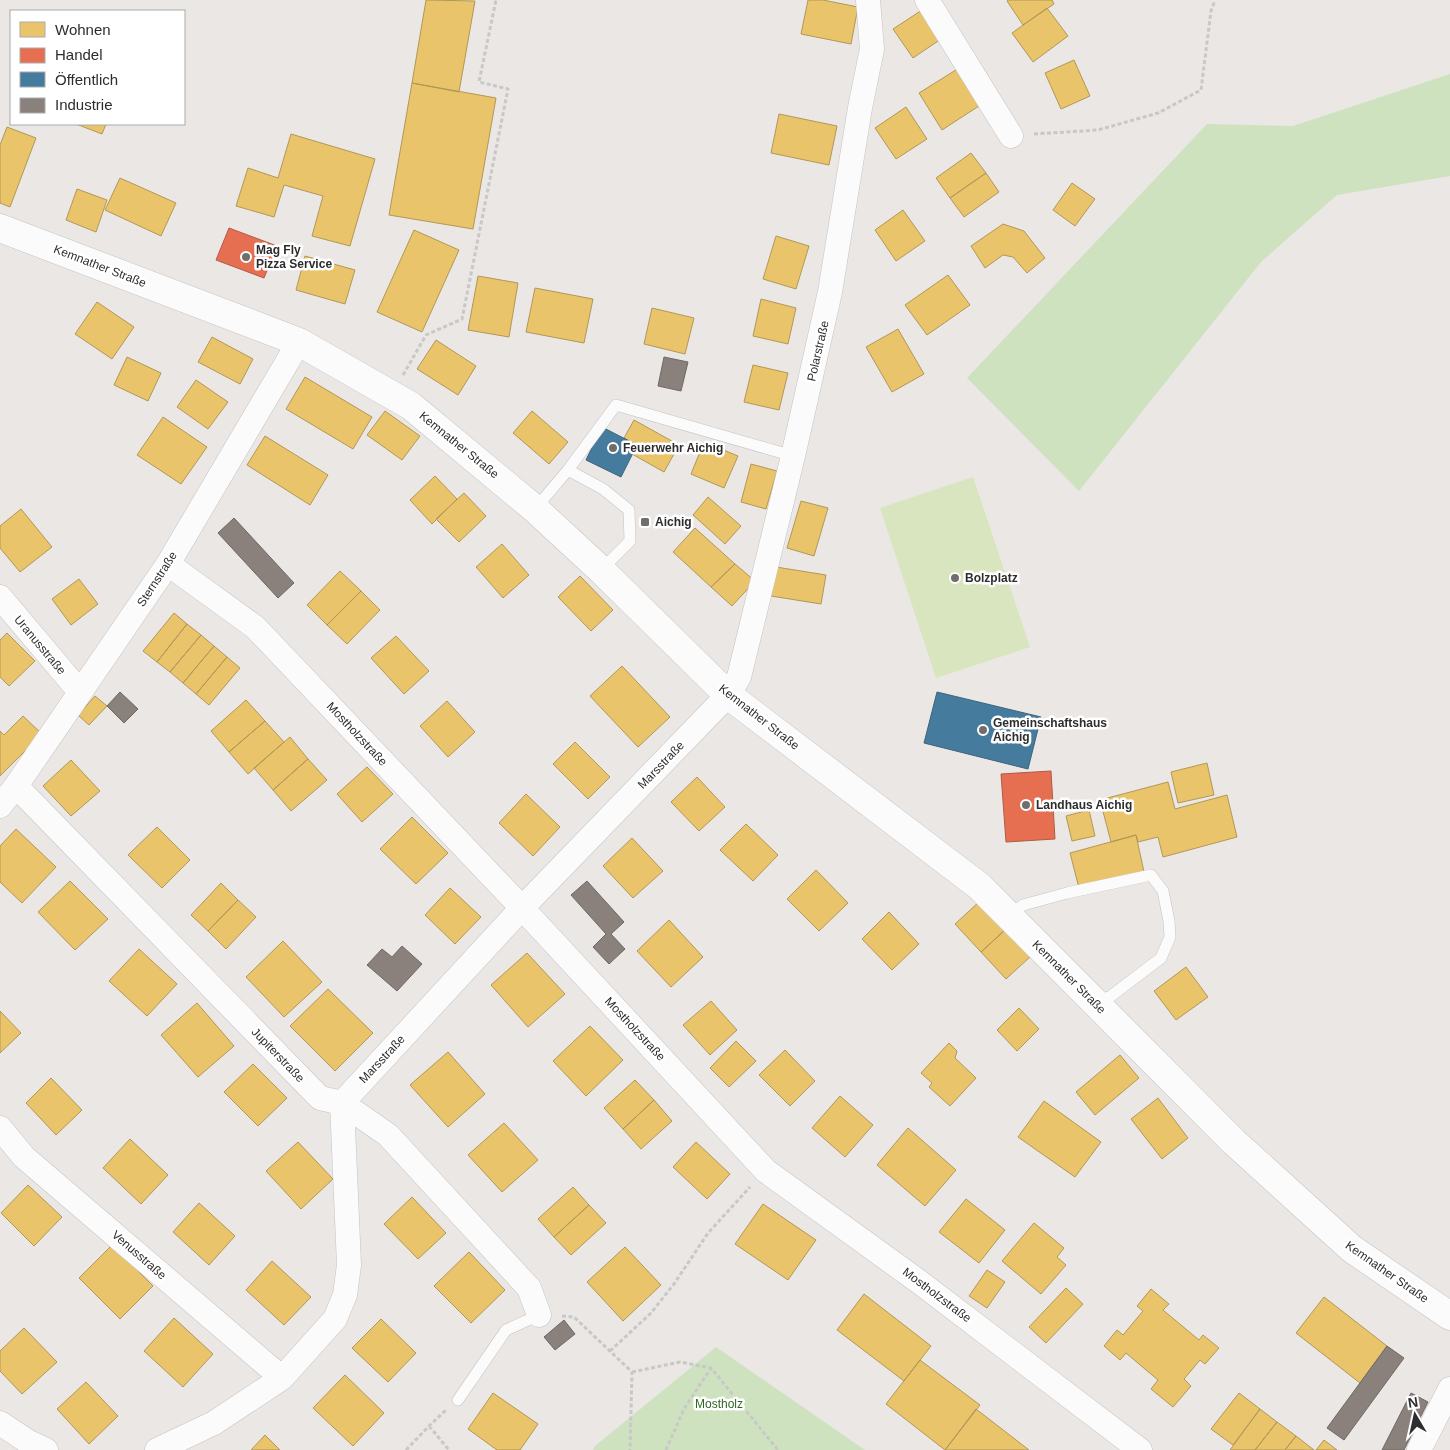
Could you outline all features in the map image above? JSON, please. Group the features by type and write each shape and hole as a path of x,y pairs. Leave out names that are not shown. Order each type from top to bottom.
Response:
{"main road":[{"name":"Kemnather Straße","path":"0,228 299,342 411,406 535,508 601,570 728,696 978,886 1234,1142 1352,1249 1450,1316"}],"street":[{"name":"Polarstraße","path":"728,696 739,677 793,456 830,292 860,108 872,49 868,0"},
{"path":"927,0 1011,136"},
{"name":"Sternstraße","path":"0,806 16,786 168,564 299,342"},
{"name":"Mostholzstraße","path":"168,564 255,627 522,908 766,1171 918,1281 1140,1450"},
{"name":"Uranusstraße","path":"0,597 80,692"},
{"name":"Marsstraße","path":"342,1103 522,908 728,696"},
{"name":"Jupiterstraße","path":"16,786 320,1098 342,1103 388,1135 529,1288 539,1315"},
{"path":"157,1450 214,1423 282,1378 335,1319 345,1295 349,1265 342,1103"},
{"name":"Venusstraße","path":"0,1128 24,1157 282,1378"},
{"path":"1419,1450 1450,1389"},
{"path":"0,1423 27,1441 46,1450"}],"lane":[{"path":"535,508 568,470 616,405 793,456"},
{"path":"568,470 603,489 630,510 630,541 601,570"},
{"path":"1008,916 1022,905 1151,875 1163,891 1169,921 1170,937 1162,958 1111,996 1094,1002"},
{"path":"458,1400 506,1330 539,1315"}],"path":[{"path":"392,395 426,335 462,319 508,89 479,82 496,0"},
{"path":"1011,136 1098,130 1158,113 1201,90 1214,0"},
{"path":"610,1351 651,1313 674,1284 708,1233 766,1171"},
{"path":"539,1315 574,1317 632,1372 630,1450"},
{"path":"632,1372 680,1362 711,1368 778,1450"},
{"path":"666,1450 684,1409 711,1368"},
{"path":"406,1450 458,1400"},
{"path":"429,1426 449,1450"}],"green space":[{"path":"1450,74 1450,176 1337,195 1261,262 1079,491 967,378 1207,124 1293,126"},
{"name":"Bolzplatz","path":"973,477 1030,647 936,678 880,508"},
{"name":"Mostholz","path":"716,1347 865,1450 593,1450 595,1446"}],"building: Wohnen":[{"path":"426,0 475,1 459,92 412,83"},
{"path":"808,0 823,0 858,7 851,44 801,34"},
{"path":"1008,0 1052,0 1054,4 1023,25"},
{"path":"1047,8 1068,36 1033,62 1012,33"},
{"path":"922,10 941,39 913,58 893,29"},
{"path":"1074,60 1090,96 1061,109 1045,73"},
{"path":"959,68 982,104 942,130 919,93"},
{"path":"412,83 496,98 473,229 389,215"},
{"path":"906,107 927,139 896,159 875,128"},
{"path":"779,114 837,126 829,165 771,153"},
{"path":"79,125 106,125 102,134"},
{"path":"7,127 36,138 10,207 0,203 0,145"},
{"path":"291,134 375,159 350,246 312,236 323,196 284,185 274,217 236,206 248,168 278,178"},
{"path":"971,153 986,173 950,198 936,178"},
{"path":"986,173 999,192 964,217 950,198"},
{"path":"120,178 176,203 161,236 105,210"},
{"path":"1072,183 1095,199 1075,226 1053,210"},
{"path":"77,189 107,200 96,232 66,220"},
{"path":"903,210 925,241 896,261 875,230"},
{"path":"1003,224 1024,231 1045,258 1027,273 1013,257 1003,255 985,268 971,246"},
{"path":"414,230 459,250 422,332 377,312"},
{"path":"776,236 809,246 796,289 763,279"},
{"path":"305,256 355,270 345,304 296,290"},
{"path":"948,275 970,305 927,335 905,305"},
{"path":"478,276 518,283 509,337 468,330"},
{"path":"535,288 593,299 584,343 526,332"},
{"path":"761,299 796,308 788,344 753,336"},
{"path":"97,302 134,327 112,359 75,334"},
{"path":"652,308 694,318 685,354 644,344"},
{"path":"898,329 924,374 892,392 866,347"},
{"path":"212,337 253,359 240,384 198,362"},
{"path":"436,340 476,366 458,395 417,369"},
{"path":"127,357 161,373 148,401 114,385"},
{"path":"753,365 788,373 779,410 744,402"},
{"path":"305,377 372,417 353,449 286,409"},
{"path":"196,380 228,402 208,429 177,407"},
{"path":"385,411 420,436 402,460 367,435"},
{"path":"532,411 568,442 549,464 513,433"},
{"path":"163,417 207,447 181,484 137,455"},
{"path":"634,420 679,445 664,472 632,454 637,445 624,438"},
{"path":"265,436 328,475 310,505 247,465"},
{"path":"704,442 738,456 724,488 691,474"},
{"path":"751,464 777,471 766,509 741,502"},
{"path":"435,476 457,499 432,524 410,500"},
{"path":"464,493 486,516 459,542 436,519"},
{"path":"708,497 741,526 725,544 693,515"},
{"path":"801,501 828,508 814,556 787,548"},
{"path":"21,509 52,547 20,572 0,548 0,526"},
{"path":"695,528 735,564 711,587 673,552"},
{"path":"502,544 529,575 503,598 476,567"},
{"path":"735,564 755,581 732,606 711,587"},
{"path":"776,567 826,575 821,604 771,596"},
{"path":"340,571 361,591 327,625 307,605"},
{"path":"580,576 613,610 591,631 558,597"},
{"path":"79,579 98,604 71,625 52,599"},
{"path":"361,591 380,610 347,644 327,625"},
{"path":"174,613 187,624 157,662 143,651"},
{"path":"187,624 201,635 170,672 157,662"},
{"path":"7,633 35,661 9,686 0,677 0,640"},
{"path":"201,635 214,646 183,683 170,672"},
{"path":"396,636 429,671 404,694 371,658"},
{"path":"214,646 227,657 196,694 183,683"},
{"path":"227,657 240,668 209,705 196,694"},
{"path":"622,666 670,717 638,747 590,696"},
{"path":"95,696 107,706 89,725 78,715"},
{"path":"246,700 265,721 229,752 211,731"},
{"path":"447,701 475,732 448,757 420,726"},
{"path":"23,716 42,734 0,776 0,731 4,735"},
{"path":"265,721 284,742 248,774 229,752"},
{"path":"290,737 308,759 273,790 254,768"},
{"path":"575,742 610,777 588,799 553,764"},
{"path":"308,759 327,780 291,811 273,790"},
{"path":"71,760 100,791 71,816 43,786"},
{"path":"1207,763 1214,795 1178,803 1171,772"},
{"path":"367,767 393,794 362,822 337,794"},
{"path":"697,777 725,807 699,831 671,802"},
{"path":"1168,782 1175,809 1227,795 1237,837 1163,857 1158,837 1138,842 1136,835 1111,842 1100,800"},
{"path":"526,794 560,827 533,856 499,823"},
{"path":"1089,810 1095,836 1072,841 1066,816"},
{"path":"412,817 448,853 416,884 380,849"},
{"path":"746,824 778,855 753,881 720,850"},
{"path":"157,827 190,860 162,888 128,855"},
{"path":"16,829 56,867 22,903 0,882 0,846"},
{"path":"1136,835 1144,872 1079,888 1070,853"},
{"path":"632,838 663,871 633,898 603,866"},
{"path":"816,870 848,903 819,931 787,899"},
{"path":"70,881 108,919 75,950 38,912"},
{"path":"221,883 238,900 208,931 191,915"},
{"path":"450,888 481,917 455,944 425,915"},
{"path":"238,900 256,917 226,949 208,931"},
{"path":"980,901 1006,929 981,952 955,924"},
{"path":"889,912 919,944 892,970 862,939"},
{"path":"669,920 703,957 671,987 637,951"},
{"path":"1006,929 1031,956 1006,979 981,952"},
{"path":"283,941 322,982 284,1017 246,977"},
{"path":"139,949 177,984 147,1016 109,981"},
{"path":"527,953 565,994 528,1027 491,985"},
{"path":"1186,967 1208,997 1176,1020 1154,991"},
{"path":"328,989 373,1033 335,1071 290,1026"},
{"path":"711,1001 737,1030 710,1055 683,1025"},
{"path":"197,1003 234,1046 198,1077 161,1035"},
{"path":"1019,1008 1039,1029 1017,1051 997,1030"},
{"path":"0,1011 21,1033 0,1053"},
{"path":"590,1026 623,1060 586,1096 553,1061"},
{"path":"736,1041 756,1061 729,1087 710,1068"},
{"path":"949,1043 957,1051 955,1058 976,1078 950,1106 929,1087 932,1083 921,1073"},
{"path":"785,1050 815,1081 790,1106 759,1075"},
{"path":"448,1052 485,1094 448,1127 410,1085"},
{"path":"1120,1055 1139,1078 1095,1115 1076,1092"},
{"path":"253,1064 287,1098 258,1126 224,1092"},
{"path":"51,1078 82,1110 56,1135 26,1103"},
{"path":"635,1080 654,1100 623,1129 604,1108"},
{"path":"840,1096 873,1125 845,1157 812,1128"},
{"path":"1158,1098 1188,1138 1162,1159 1131,1119"},
{"path":"654,1100 672,1121 641,1149 623,1129"},
{"path":"1044,1101 1101,1142 1075,1177 1018,1137"},
{"path":"504,1123 538,1160 502,1192 468,1155"},
{"path":"908,1128 956,1170 925,1206 877,1165"},
{"path":"130,1139 168,1175 141,1204 103,1168"},
{"path":"298,1142 333,1179 301,1209 266,1171"},
{"path":"696,1142 730,1174 707,1199 673,1167"},
{"path":"28,1185 62,1217 34,1246 1,1213"},
{"path":"573,1187 589,1205 554,1237 538,1219"},
{"path":"412,1197 446,1233 418,1259 384,1224"},
{"path":"966,1199 1005,1230 979,1263 939,1232"},
{"path":"199,1203 235,1236 209,1265 173,1232"},
{"path":"763,1204 816,1240 788,1280 735,1244"},
{"path":"589,1205 606,1223 571,1255 554,1237"},
{"path":"1034,1223 1064,1248 1057,1257 1066,1265 1041,1294 1002,1261"},
{"path":"112,1245 153,1286 120,1319 79,1278"},
{"path":"625,1247 661,1285 623,1321 587,1282"},
{"path":"469,1252 505,1290 471,1323 434,1286"},
{"path":"272,1261 311,1297 284,1325 246,1290"},
{"path":"987,1270 1005,1282 987,1308 969,1296"},
{"path":"1066,1288 1083,1304 1046,1343 1029,1327"},
{"path":"1151,1289 1169,1304 1163,1310 1199,1340 1203,1335 1219,1348 1205,1364 1200,1360 1184,1379 1191,1386 1173,1407 1151,1389 1158,1380 1126,1353 1120,1360 1104,1346 1117,1330 1123,1335 1143,1311 1137,1306"},
{"path":"864,1294 931,1346 904,1381 837,1330"},
{"path":"1324,1297 1387,1346 1360,1383 1296,1333"},
{"path":"174,1318 213,1354 183,1387 144,1351"},
{"path":"381,1319 416,1353 388,1382 352,1348"},
{"path":"24,1328 57,1362 22,1394 0,1371 0,1351"},
{"path":"920,1360 980,1405 945,1450 886,1404"},
{"path":"345,1375 384,1413 353,1446 313,1408"},
{"path":"86,1382 118,1416 89,1444 57,1409"},
{"path":"493,1393 538,1424 520,1450 497,1450 468,1429"},
{"path":"1239,1393 1260,1409 1233,1445 1211,1429"},
{"path":"976,1409 1029,1450 945,1450"},
{"path":"1260,1409 1277,1422 1255,1450 1230,1450"},
{"path":"1277,1422 1296,1436 1285,1450 1255,1450"},
{"path":"265,1435 280,1450 251,1450"},
{"path":"1296,1436 1314,1450 1285,1450"},
{"path":"1324,1440 1337,1450 1316,1450"}],"building: Handel":[{"path":"229,228 277,246 264,278 216,260"},
{"path":"1051,771 1055,839 1006,842 1001,774"}],"building: Öffentlich":[{"path":"602,427 637,445 621,477 586,460"},
{"name":"Gemeinschaftshaus Aichig","path":"937,692 1041,717 1028,769 924,743"}],"building: Industrie":[{"path":"664,357 688,362 681,391 658,386"},
{"path":"234,518 294,583 278,598 218,533"},
{"path":"120,692 138,709 124,723 107,706"},
{"path":"587,881 624,922 611,934 625,949 609,964 593,947 606,934 571,895"},
{"path":"402,946 422,964 397,991 367,965 382,949 392,957"},
{"path":"564,1320 575,1334 555,1350 544,1337"},
{"path":"1387,1346 1404,1358 1344,1440 1327,1428"},
{"path":"1411,1393 1428,1402 1404,1450 1382,1450"}],"place":[{"name":"Mag Fly Pizza Service","path":"246,257"},
{"name":"Feuerwehr Aichig","path":"613,448"},
{"name":"Aichig","path":"645,522"},
{"name":"Bolzplatz","path":"955,578"},
{"name":"Gemeinschaftshaus Aichig","path":"983,730"},
{"name":"Landhaus Aichig","path":"1026,805"}]}
